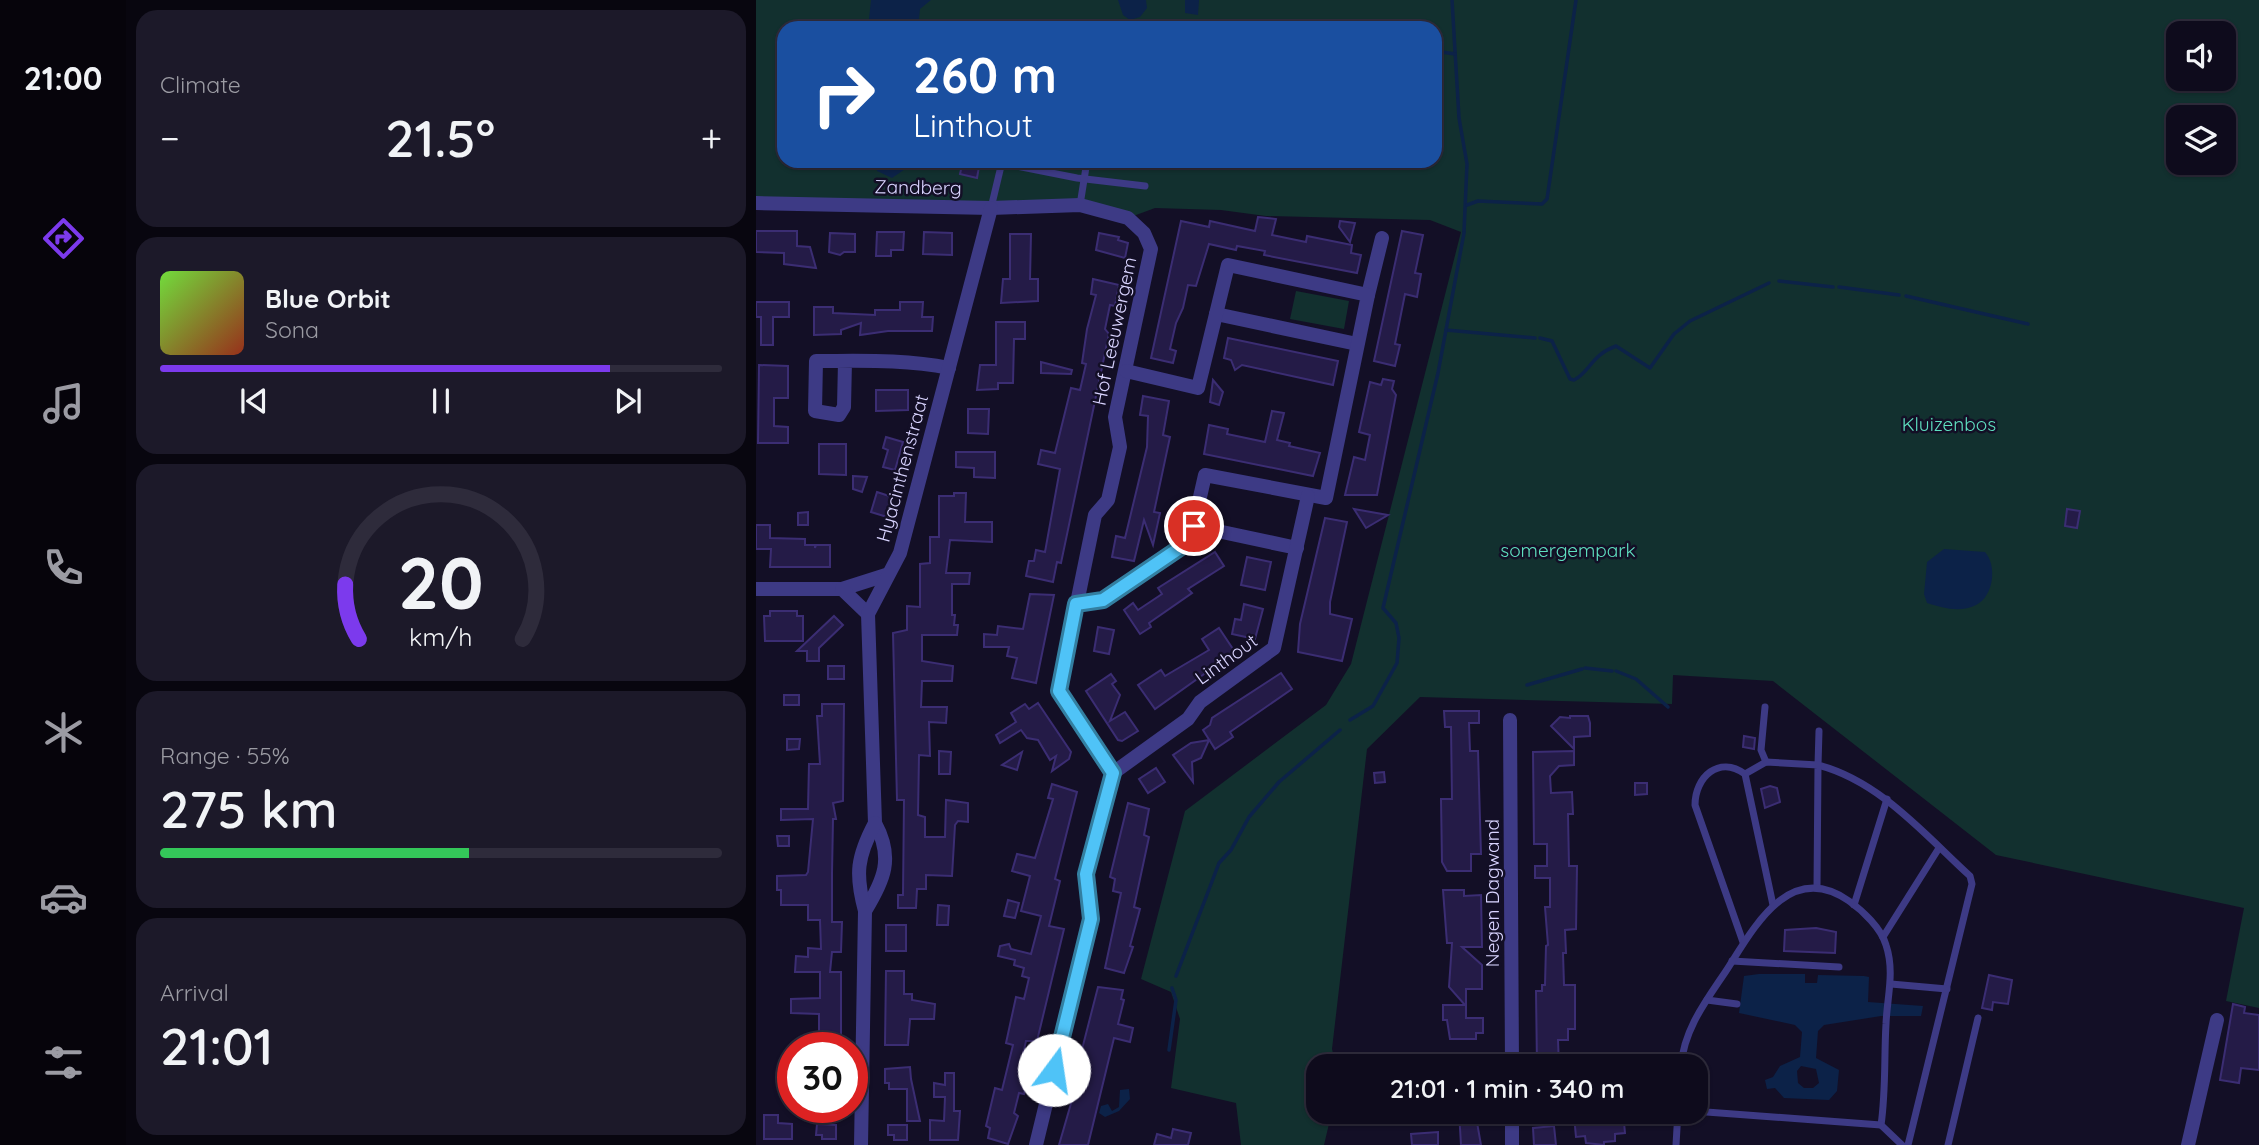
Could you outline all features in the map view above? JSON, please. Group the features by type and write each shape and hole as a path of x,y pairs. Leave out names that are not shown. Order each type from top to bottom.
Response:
{"street":[{"name":"Zandberg","path":"756,203 991,208 1080,205"},
{"name":"Hof Leeuwergem","path":"1080,205 1128,218 1144,233 1151,249 1115,417 1121,447 1108,500 1095,515 1059,691 1113,773"},
{"name":"Hyacinthenstraat","path":"865,911 884,881 884,840 875,824 868,614 886,575 900,553 991,208"},
{"path":"1076,604 1103,600 1190,541 1205,475 1326,498 1357,344 1382,238"},
{"path":"1126,371 1198,388 1228,265 1368,295"},
{"path":"1216,314 1357,344"},
{"path":"845,361 922,362 949,368"},
{"name":"Linthout","path":"1113,773 1188,719 1200,702 1274,648 1308,496"},
{"path":"1194,526 1297,548"},
{"path":"756,589 842,589 886,575"},
{"path":"842,589 868,614"},
{"name":"Negen Dagwand","path":"1510,720 1511,1054"},
{"path":"1036,1145 1091,919 1086,874 1113,773"},
{"name":"Hyacinthenstraat","path":"861,1145 865,911 858,886 860,851 875,824"},
{"path":"2188,1145 2217,1020"},
{"path":"1512,1124 1512,1145"}],"lane":[{"path":"991,208 1001,168"},
{"path":"1031,168 1084,179 1145,186"},
{"path":"1080,205 1086,168"},
{"path":"1765,707 1762,750 1766,762"},
{"path":"1817,887 1819,731"},
{"path":"1745,774 1766,762 1818,765 1834,769 1887,799 1970,876 1973,890 1908,1145"},
{"path":"1743,942 1695,805 1695,790 1704,775 1719,766 1734,766 1745,774 1773,905"},
{"path":"1854,905 1887,799"},
{"path":"1883,937 1939,848"},
{"path":"1682,1054 1693,1021 1743,942 1773,905 1798,891 1817,887 1835,892 1854,905 1880,930 1883,937 1891,984 1886,1024 1881,1125"},
{"path":"1732,961 1839,967"},
{"path":"1891,984 1947,989"},
{"path":"1707,1000 1737,1004"},
{"path":"1948,1145 1978,1018"},
{"path":"1708,1112 1881,1125 1902,1145"},
{"path":"1676,1145 1677,1124"}],"green space":[{"name":"Kluizenbos","path":"756,0 2259,0 2259,1008 2226,1001 2244,908 1996,855 1773,681 1673,675 1672,704 1420,697 1367,749 1333,1054 1306,1054 1306,1124 1329,1124 1324,1145 1241,1145 1236,1103 1171,1088 1180,1019 1171,992 1141,979 1185,811 1326,705 1351,664 1461,232 1430,220 1266,216 1221,210 1155,208 1128,218 1080,205 756,203"},
{"path":"1296,291 1349,301 1344,329 1290,319"}],"water":[{"path":"871,0 931,0 920,9 919,21 869,19"},
{"path":"1118,0 1146,0 1147,8 1140,17 1130,20 1123,15"},
{"path":"1185,0 1199,0 1198,15 1185,13"},
{"path":"877,168 907,168 892,178 877,171"},
{"path":"1944,549 1985,552 1989,558 1992,572 1990,588 1987,595 1976,605 1958,609 1927,603 1924,594 1927,562"},
{"path":"1805,974 1805,983 1817,983 1818,975 1864,976 1869,977 1868,1002 1923,1006 1921,1016 1881,1016 1824,1025 1818,1031 1816,1058 1839,1070 1837,1091 1829,1100 1784,1098 1775,1088 1767,1089 1765,1080 1773,1077 1780,1066 1800,1057 1802,1032 1795,1025 1739,1013 1744,976","holes":["1801,1066 1816,1069 1819,1083 1813,1088 1804,1088 1798,1083 1797,1071"]},
{"path":"1129,1089 1130,1099 1119,1111 1105,1117 1099,1113 1101,1106 1108,1104 1112,1111 1119,1107 1120,1090"}],"building":[{"path":"961,168 979,168 977,178 960,174"},
{"path":"1258,217 1276,219 1272,235 1306,242 1307,236 1352,245 1351,253 1361,255 1357,273 1264,255 1265,251 1237,246 1236,250 1209,244 1196,286 1188,285 1183,308 1176,323 1170,349 1176,351 1173,363 1151,358 1181,221 1209,227 1210,221 1255,231"},
{"path":"1340,221 1355,223 1350,242 1339,227"},
{"path":"756,231 797,231 797,246 810,247 816,268 784,264 784,253 756,252"},
{"path":"1402,231 1423,235 1415,273 1421,274 1417,297 1405,294 1395,344 1400,345 1395,366 1374,361"},
{"path":"877,232 904,232 903,250 891,250 891,256 876,256"},
{"path":"924,232 952,233 952,255 923,254"},
{"path":"830,233 855,234 855,252 844,252 840,255 829,252"},
{"path":"1099,233 1119,237 1118,240 1128,243 1125,258 1096,250"},
{"path":"1010,234 1031,234 1030,279 1038,279 1038,301 1001,303 1003,279 1010,279"},
{"path":"1093,279 1119,285 1115,306 1110,305 1105,329 1109,334 1061,563 1057,562 1053,582 1026,576 1029,561 1034,561 1036,550 1045,552 1060,469 1038,464 1041,450 1055,453 1071,388 1080,390 1086,364 1082,363 1087,329 1096,295 1091,294"},
{"path":"756,302 789,302 789,317 773,317 773,345 761,345 761,317 756,317"},
{"path":"900,302 923,302 922,317 933,317 932,331 888,331 860,335 861,323 841,330 841,334 814,335 814,307 833,307 833,313 875,315 875,310 900,310"},
{"path":"996,322 1025,322 1025,339 1014,339 1013,383 998,383 998,389 977,390 980,365 996,365"},
{"path":"1228,338 1338,361 1333,385 1242,365 1235,370 1231,360 1224,358"},
{"path":"1041,362 1072,370 1071,374 1041,373"},
{"path":"759,365 788,366 788,398 774,398 774,426 788,427 788,443 758,443"},
{"path":"1383,379 1394,381 1392,389 1396,395 1377,495 1345,495 1354,457 1365,460 1370,435 1359,432 1370,382 1381,385"},
{"path":"1213,380 1223,392 1219,405 1210,402"},
{"path":"876,390 908,390 908,410 876,411"},
{"path":"1143,396 1169,401 1163,435 1170,437 1154,512 1160,513 1153,545 1144,520 1134,561 1112,557 1116,536 1125,538 1147,447 1148,416 1140,415"},
{"path":"968,409 989,409 988,434 968,433"},
{"path":"1272,411 1284,413 1277,440 1290,443 1289,446 1320,453 1313,476 1204,454 1209,425 1228,429 1227,434 1265,442"},
{"path":"886,437 903,442 895,470 883,467 888,450 883,448"},
{"path":"819,444 846,444 846,475 819,474"},
{"path":"956,452 995,452 995,478 974,477 974,468 956,467"},
{"path":"853,476 867,477 862,492 853,489"},
{"path":"877,492 892,497 887,517 871,512"},
{"path":"954,493 966,493 965,522 992,522 992,542 950,540 946,573 970,573 969,584 952,584 952,615 955,615 954,625 958,625 957,635 922,635 922,661 953,666 952,681 922,681 921,707 947,707 946,723 929,722 930,756 919,755 918,815 925,817 925,837 945,837 946,800 968,803 968,822 958,821 955,825 952,876 926,875 926,889 917,889 916,908 898,908 898,895 903,895 904,800 897,800 893,633 907,630 907,606 920,607 920,564 930,563 930,537 939,537 939,496 954,496"},
{"path":"1354,509 1388,515 1366,528"},
{"path":"2067,509 2080,511 2077,528 2065,526"},
{"path":"808,512 808,525 798,525 798,513"},
{"path":"1325,518 1347,522 1330,602 1330,614 1352,619 1342,661 1298,652 1300,624"},
{"path":"756,525 770,525 770,538 805,539 805,545 815,545 815,548 816,545 830,545 830,567 770,567 771,549 756,549"},
{"path":"1215,552 1224,566 1188,589 1192,593 1149,623 1151,627 1140,634 1124,610 1133,603 1138,610 1162,594 1158,588"},
{"path":"1247,557 1271,562 1265,590 1241,585"},
{"path":"1030,594 1054,595 1036,683 1012,678 1017,658 1007,656 1009,647 984,647 984,634 997,635 998,626 1023,629"},
{"path":"1244,604 1263,609 1255,639 1232,634 1235,619 1241,620"},
{"path":"770,611 797,611 797,616 803,616 803,641 765,641 764,616 770,616"},
{"path":"834,616 843,625 819,648 819,661 807,661 807,651 797,651"},
{"path":"1098,627 1114,630 1109,654 1094,651"},
{"path":"1219,628 1235,652 1155,709 1138,685 1161,670 1165,676 1209,650 1202,639"},
{"path":"828,666 844,666 844,679 828,679"},
{"path":"1281,673 1292,689 1230,732 1233,737 1215,749 1203,730 1210,725 1212,718"},
{"path":"1111,674 1116,681 1112,684 1120,695 1110,721 1125,712 1138,731 1122,741 1118,740 1086,691"},
{"path":"784,695 799,695 799,705 784,705"},
{"path":"1038,703 1071,752 1069,759 1052,771 1056,756 1050,760 1038,740 1027,738 1021,730 1000,743 996,735 1016,722 1011,713 1025,704 1029,709"},
{"path":"822,704 844,704 843,801 833,803 836,819 833,819 832,873 832,922 842,922 841,952 832,952 830,972 841,972 841,1032 819,1032 819,1014 791,1013 791,999 820,998 820,972 795,972 796,956 808,957 808,948 821,949 820,920 808,920 808,905 781,905 781,890 777,890 777,876 806,875 808,872 813,819 781,820 781,809 808,809 809,764 820,764 817,716 822,716"},
{"path":"1444,711 1479,711 1479,723 1469,723 1470,751 1478,751 1481,854 1471,854 1471,871 1447,871 1442,862 1441,799 1452,799 1451,727 1445,727"},
{"path":"1588,716 1590,723 1590,736 1574,737 1574,749 1551,726 1560,717"},
{"path":"1744,736 1755,738 1754,749 1743,747"},
{"path":"787,739 800,739 799,749 787,750"},
{"path":"1209,740 1201,758 1192,762 1193,782 1173,755 1191,743"},
{"path":"939,751 951,752 950,774 939,774"},
{"path":"1574,751 1574,765 1559,766 1550,776 1551,793 1572,792 1573,814 1568,814 1569,866 1577,866 1576,929 1565,930 1566,953 1563,953 1564,985 1575,985 1575,1029 1568,1029 1568,1040 1558,1040 1559,1054 1537,1054 1536,991 1542,991 1542,985 1545,985 1548,945 1545,907 1550,907 1550,878 1535,878 1535,866 1547,866 1547,844 1534,844 1533,752"},
{"path":"1022,752 1017,770 1002,765"},
{"path":"1156,768 1165,782 1148,793 1139,779"},
{"path":"1384,772 1385,782 1375,783 1374,773"},
{"path":"1635,783 1647,783 1647,794 1635,795"},
{"path":"1052,784 1077,792 1055,879 1060,881 1049,926 1064,929 1037,1041 1026,1041 1021,1063 1030,1065 1024,1094 1019,1093 1014,1113 1018,1116 1008,1144 988,1138 990,1128 986,1126 995,1088 1002,1090 1013,1045 1006,1043 1016,997 1024,999 1029,978 1022,976 1024,968 1014,965 1015,960 998,956 1000,946 1009,944 1011,949 1031,954 1041,916 1021,911 1030,876 1012,871 1017,854 1035,858 1053,799 1048,798"},
{"path":"1770,786 1777,788 1780,802 1765,808 1761,789"},
{"path":"1128,803 1149,809 1144,835 1149,837 1134,907 1140,909 1130,946 1133,947 1124,973 1105,968 1121,893 1113,891 1115,879 1110,877"},
{"path":"777,836 789,836 789,846 778,846"},
{"path":"1443,890 1464,890 1464,896 1481,895 1482,947 1462,947 1482,965 1482,989 1466,989 1466,1018 1483,1018 1483,1033 1476,1033 1476,1039 1450,1039 1447,1020 1443,1020 1443,1005 1465,1005 1449,987 1452,943 1447,943"},
{"path":"1008,900 1019,903 1015,918 1004,916"},
{"path":"938,905 949,906 948,925 937,925"},
{"path":"886,925 906,925 906,951 886,951"},
{"path":"1816,928 1836,932 1835,953 1784,951 1785,930"},
{"path":"886,971 904,971 904,994 912,994 912,1000 935,1004 934,1019 910,1019 908,1045 885,1045"},
{"path":"1989,975 2012,980 2008,1004 1993,1002 1992,1010 1982,1008"},
{"path":"1098,987 1123,990 1121,999 1124,1000 1118,1024 1133,1028 1130,1042 1114,1038 1088,1145 1059,1145 1083,1062 1079,1061"},
{"path":"2233,1004 2245,1007 2244,1013 2259,1015 2259,1070 2241,1068 2239,1083 2220,1080"},
{"path":"910,1067 920,1121 907,1121 907,1089 889,1089 889,1083 885,1083 885,1069"},
{"path":"945,1073 954,1073 954,1111 960,1111 958,1140 930,1140 930,1120 944,1121 945,1097 934,1097 934,1083 945,1085"},
{"path":"764,1115 777,1115 777,1123 792,1124 792,1139 764,1139"},
{"path":"817,1124 836,1125 836,1139 822,1139 822,1135 816,1135"},
{"path":"1460,1124 1477,1124 1481,1145 1461,1145"},
{"path":"1575,1124 1624,1124 1625,1133 1615,1134 1615,1141 1604,1142 1604,1145 1586,1143 1585,1136 1576,1137"},
{"path":"888,1125 907,1125 907,1140 894,1140 894,1135 888,1135"},
{"path":"1554,1126 1556,1145 1534,1145 1533,1128"},
{"path":"1173,1129 1191,1133 1188,1145 1154,1145 1157,1134 1171,1138"},
{"path":"1438,1132 1438,1145 1412,1145 1411,1134"}],"waterway":[{"path":"1452,0 1459,118 1467,164 1464,232"},
{"path":"1467,205 1478,201 1542,204 1547,199 1576,0"},
{"path":"1442,52 1455,54"},
{"path":"1350,720 1373,706 1397,663 1399,638 1396,623 1383,608 1438,373 1464,233"},
{"path":"1779,281 1833,287"},
{"path":"1540,338 1552,341 1570,379 1579,377 1601,354 1616,346 1650,368 1674,334 1690,321 1769,283"},
{"path":"1839,287 1899,295"},
{"path":"1906,296 2028,324"},
{"path":"1446,330 1535,338"},
{"path":"1585,668 1612,671"},
{"path":"1527,685 1582,669"},
{"path":"1616,671 1636,679 1668,707"},
{"path":"1176,976 1219,863 1231,850 1249,817 1279,782 1340,730"},
{"path":"1169,1050 1176,1000 1172,988"}],"route":[{"path":"1054,1070 1091,919 1086,874 1113,773 1059,691 1076,604 1103,600 1190,541 1194,526"}],"park label":[{"name":"somergempark","path":"1568,550"}]}
